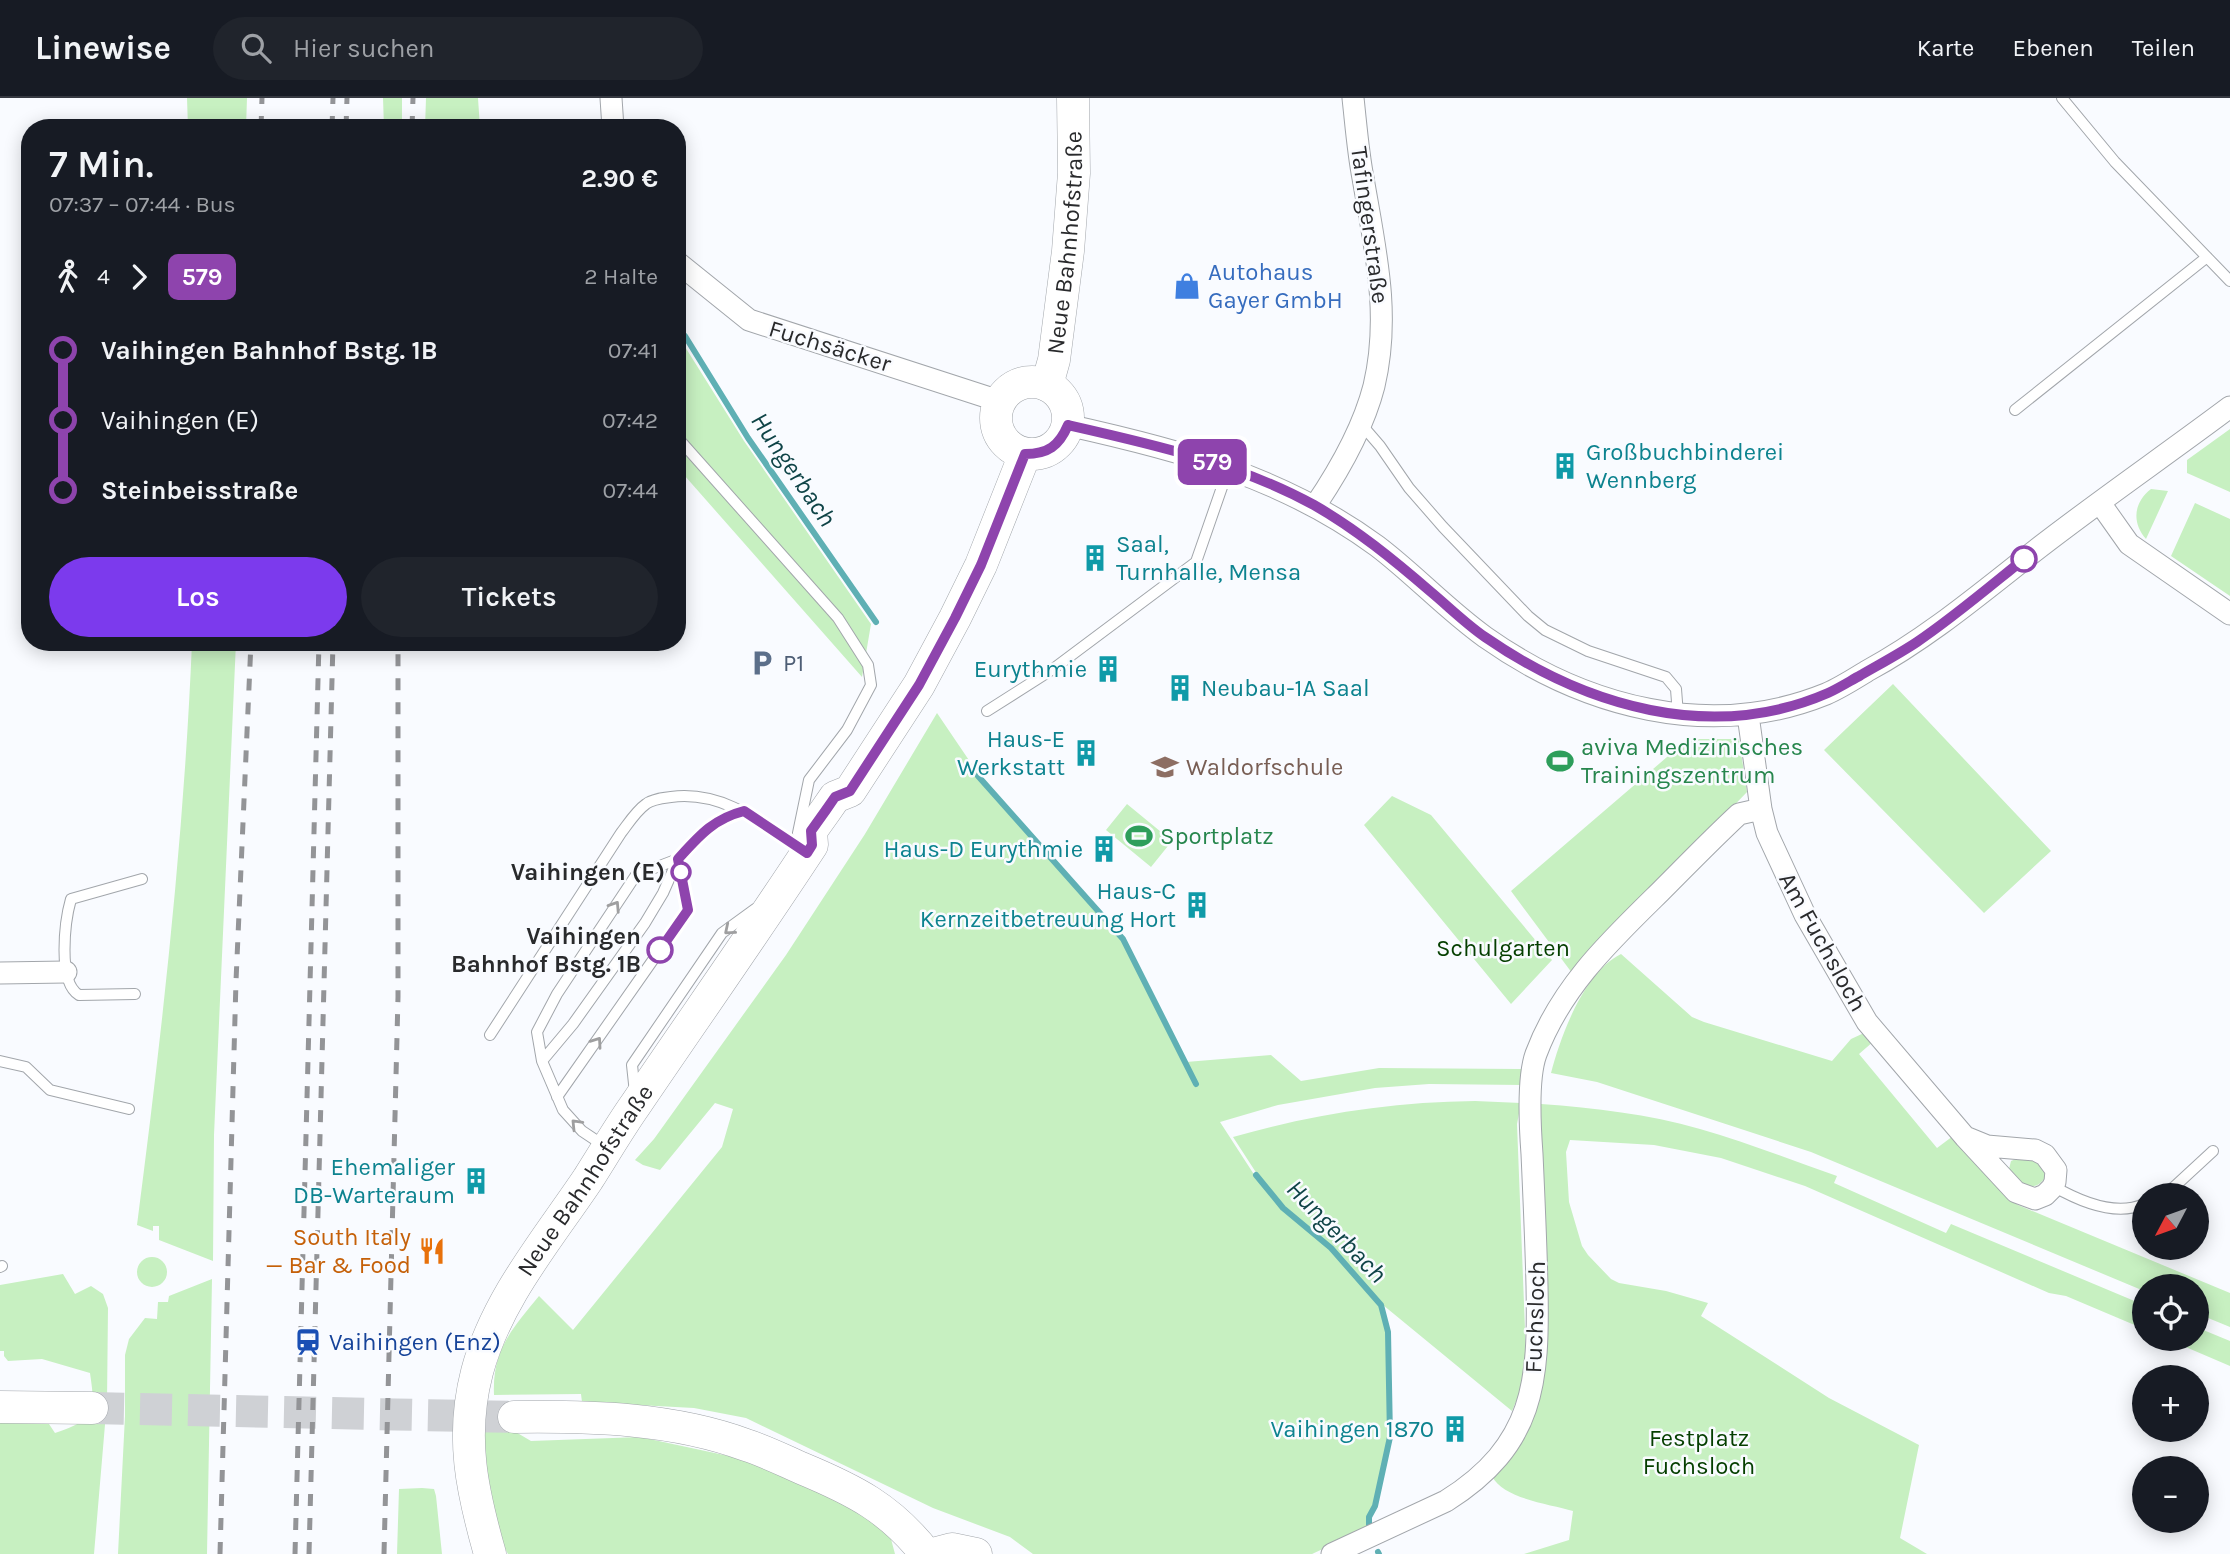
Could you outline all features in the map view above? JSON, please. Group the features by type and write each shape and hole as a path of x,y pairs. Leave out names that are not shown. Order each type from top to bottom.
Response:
{"main road":[{"name":"Neue Bahnhofstraße","path":"1047,386 1054,360 1068,251 1074,173 1073,98"},
{"name":"Neue Bahnhofstraße","path":"999,401 1008,390 1020,383 1034,382 1047,386 1057,392 1064,402 1068,425"},
{"path":"999,401 995,414 996,427 1002,440 1012,449 1025,454 1040,454 1053,448 1068,425"},
{"name":"Neue Bahnhofstraße","path":"490,1554 475,1503 468,1458 471,1401 484,1350 504,1307 636,1104 783,888 805,848 824,842 851,804 850,791 919,685 955,618 981,565 1025,454"},
{"path":"0,1406 92,1408"},
{"path":"514,1417 578,1416 642,1422 695,1430 745,1444 848,1488 867,1499 904,1526 926,1554"},
{"path":"933,1554 952,1549 976,1554"}],"street":[{"path":"611,98 612,119"},
{"name":"Tafingerstraße","path":"1315,506 1337,473 1361,424 1374,385 1382,322 1382,293 1361,169 1353,98"},
{"name":"Fuchsäcker","path":"686,269 749,320 999,401"},
{"path":"1068,425 1196,456 1271,484 1315,506 1377,547 1482,635 1568,685 1622,705 1678,715 1748,715 1790,706 1829,693 1906,649 2230,407"},
{"path":"2100,503 2129,544 2230,614"},
{"name":"Am Fuchsloch","path":"1748,715 1761,809 1776,855 1805,915 1867,1022 1965,1137 2022,1196 2040,1197 2053,1186"},
{"name":"Fuchsloch","path":"1332,1554 1460,1492 1498,1457 1523,1415 1535,1375 1538,1346 1531,1094 1534,1057 1556,1008 1594,959 1635,915 1739,814 1761,809"},
{"path":"0,973 66,972"},
{"path":"1965,1137 1987,1146 2030,1149 2045,1154 2056,1170 2053,1186"}],"lane":[{"path":"2062,98 2115,162 2230,281"},
{"path":"2015,410 2207,257"},
{"path":"1361,424 1409,488 1528,616 1545,630 1588,651 1666,677 1676,689 1678,715"},
{"path":"490,1035 621,833 646,803 684,796 720,802 744,811 805,848 809,780 847,730 871,685 867,665 838,618 686,447"},
{"path":"987,712 1052,669 1196,562 1228,467"},
{"path":"542,1061 573,1024 645,923 663,893 678,859 715,822 744,811"},
{"path":"608,1148 582,1131 563,1110 542,1061 537,1032 548,1007 631,881 636,875 678,859"},
{"path":"557,1097 688,910 678,859"},
{"path":"135,994 79,995 74,992 66,972 65,918 71,899 142,879"},
{"path":"0,1061 26,1067 50,1090 129,1109"},
{"path":"2178,1183 2213,1151"},
{"path":"2053,1186 2081,1200 2117,1209 2132,1208"}],"green space":[{"path":"187,98 247,98 246,119 188,119"},
{"path":"383,98 402,98 402,119 384,119"},
{"path":"426,98 478,98 479,119 425,119"},
{"path":"686,348 744,441 871,624 862,677 686,477"},
{"path":"2230,429 2230,492 2187,473 2187,460"},
{"path":"2151,489 2168,491 2146,539 2138,526 2136,513 2141,500"},
{"path":"2195,503 2230,519 2230,596 2171,556"},
{"path":"192,651 236,651 214,1135 213,1261 159,1240 159,1226 153,1226 153,1231 137,1225 171,934"},
{"path":"1893,684 2051,851 1984,913 1824,750"},
{"path":"937,713 979,775 1124,939 1186,1062 1271,1055 1301,1081 1379,1068 1521,1069 1523,1085 1429,1084 1375,1088 1278,1105 1220,1122 1255,1176 1282,1209 1329,1249 1380,1305 1387,1332 1388,1437 1373,1506 1367,1517 1368,1528 1312,1554 1033,1554 1010,1537 933,1508 746,1418 694,1408 582,1402 581,1394 494,1395 496,1365 500,1353 512,1330 539,1296 573,1330 722,1147 733,1109 715,1103 660,1170 635,1160 654,1139 786,955 865,834"},
{"path":"1688,739 1739,739 1747,792 1572,973 1511,891"},
{"name":"Schulgarten","path":"1392,796 1431,815 1552,960 1511,1004 1364,825"},
{"name":"Sportplatz","path":"1127,804 1172,841 1151,867 1106,830"},
{"path":"1621,954 1692,1017 1832,1061 1851,1039 1864,1033 1874,1041 1859,1054 1937,1148 1953,1136 2010,1200 2018,1205 2132,1252 2132,1260 2150,1260 2184,1274 2132,1274 2132,1286 1811,1152 1597,1082 1551,1073 1576,1006 1596,975"},
{"path":"1475,1101 1521,1103 1517,1124 1526,1355 1520,1392 1512,1411 1383,1305 1331,1247 1284,1207 1257,1174 1233,1137 1353,1111"},
{"name":"Festplatz Fuchsloch","path":"1541,1104 1661,1119 1734,1140 1837,1176 1834,1183 1946,1233 1951,1224 2132,1300 2132,1324 2066,1296 2049,1293 1805,1186 1721,1158 1654,1145 1570,1140 1566,1152 1569,1202 1582,1246 1611,1279 1708,1303 1701,1316 1829,1398 1919,1445 1900,1538 1927,1554 1524,1554 1569,1540 1573,1511 1516,1495 1498,1484 1492,1476 1525,1433 1542,1213"},
{"path":"2018,1158 2035,1159 2044,1168 2045,1178 2035,1186 2026,1185 2009,1169 2011,1161"},
{"path":"152,1257 163,1261 167,1272 163,1283 152,1287 141,1283 137,1272 141,1261"},
{"path":"63,1274 75,1294 91,1286 103,1294 108,1308 107,1401 94,1554 0,1554 0,1417 45,1418 55,1433 85,1419 90,1413 93,1398 90,1373 42,1359 8,1361 4,1351 0,1351 0,1285"},
{"path":"212,1279 207,1554 118,1554 125,1416 125,1355 129,1339 145,1318 157,1319 158,1302 168,1302 169,1296"},
{"path":"2209,1284 2230,1293 2230,1327 2209,1318"},
{"path":"2209,1332 2230,1341 2230,1366 2195,1351 2209,1351"},
{"path":"485,1414 531,1441 640,1437 738,1458 831,1496 868,1515 891,1539 895,1554 508,1554 499,1538 481,1465"},
{"path":"399,1489 434,1489 442,1554 397,1554"}],"waterway":[{"name":"Hungerbach","path":"686,338 748,438 876,622"},
{"name":"Hungerbach","path":"978,776 1123,939 1196,1084"},
{"name":"Hungerbach","path":"1256,1175 1283,1208 1331,1248 1381,1305 1388,1332 1390,1437 1369,1525"}],"tunnel":[{"path":"92,1408 514,1417"}],"railway":[{"path":"261,119 262,98"},
{"path":"332,119 333,98"},
{"path":"346,119 347,98"},
{"path":"412,119 413,98"},
{"path":"220,1554 236,981 251,651"},
{"path":"295,1554 319,651"},
{"path":"309,1554 333,651"},
{"path":"384,1554 398,997 398,651"}],"bus line":[{"name":"579","path":"660,950 688,910 678,859 715,822 744,811 807,853 812,845 811,831 835,797 850,791 919,685 981,565 1025,454 1040,454 1053,448 1068,425 1196,456 1283,489 1315,506 1377,547 1482,635 1533,666 1600,698 1622,705 1678,715 1748,715 1790,706 1829,693 1917,642 2024,559"}],"place":[{"name":"Autohaus Gayer GmbH","path":"1187,286"},
{"name":"Großbuchbinderei Wennberg","path":"1565,466"},
{"name":"Saal, Turnhalle, Mensa","path":"1095,558"},
{"name":"P1","path":"762,663"},
{"name":"Eurythmie","path":"1108,669"},
{"name":"Neubau-1A Saal","path":"1180,688"},
{"name":"Haus-E Werkstatt","path":"1086,753"},
{"name":"aviva Medizinisches Trainingszentrum","path":"1560,761"},
{"name":"Waldorfschule","path":"1165,767"},
{"name":"Sportplatz","path":"1139,836"},
{"name":"Haus-D Eurythmie","path":"1104,849"},
{"name":"Vaihingen (E)","path":"681,872"},
{"name":"Haus-C Kernzeitbetreuung Hort","path":"1197,905"},
{"name":"Vaihingen Bahnhof Bstg. 1B","path":"660,950"},
{"name":"Ehemaliger DB-Warteraum","path":"476,1181"},
{"name":"South Italy — Bar & Food","path":"432,1251"},
{"name":"Vaihingen (Enz)","path":"308,1342"},
{"name":"Vaihingen 1870","path":"1455,1429"}]}
